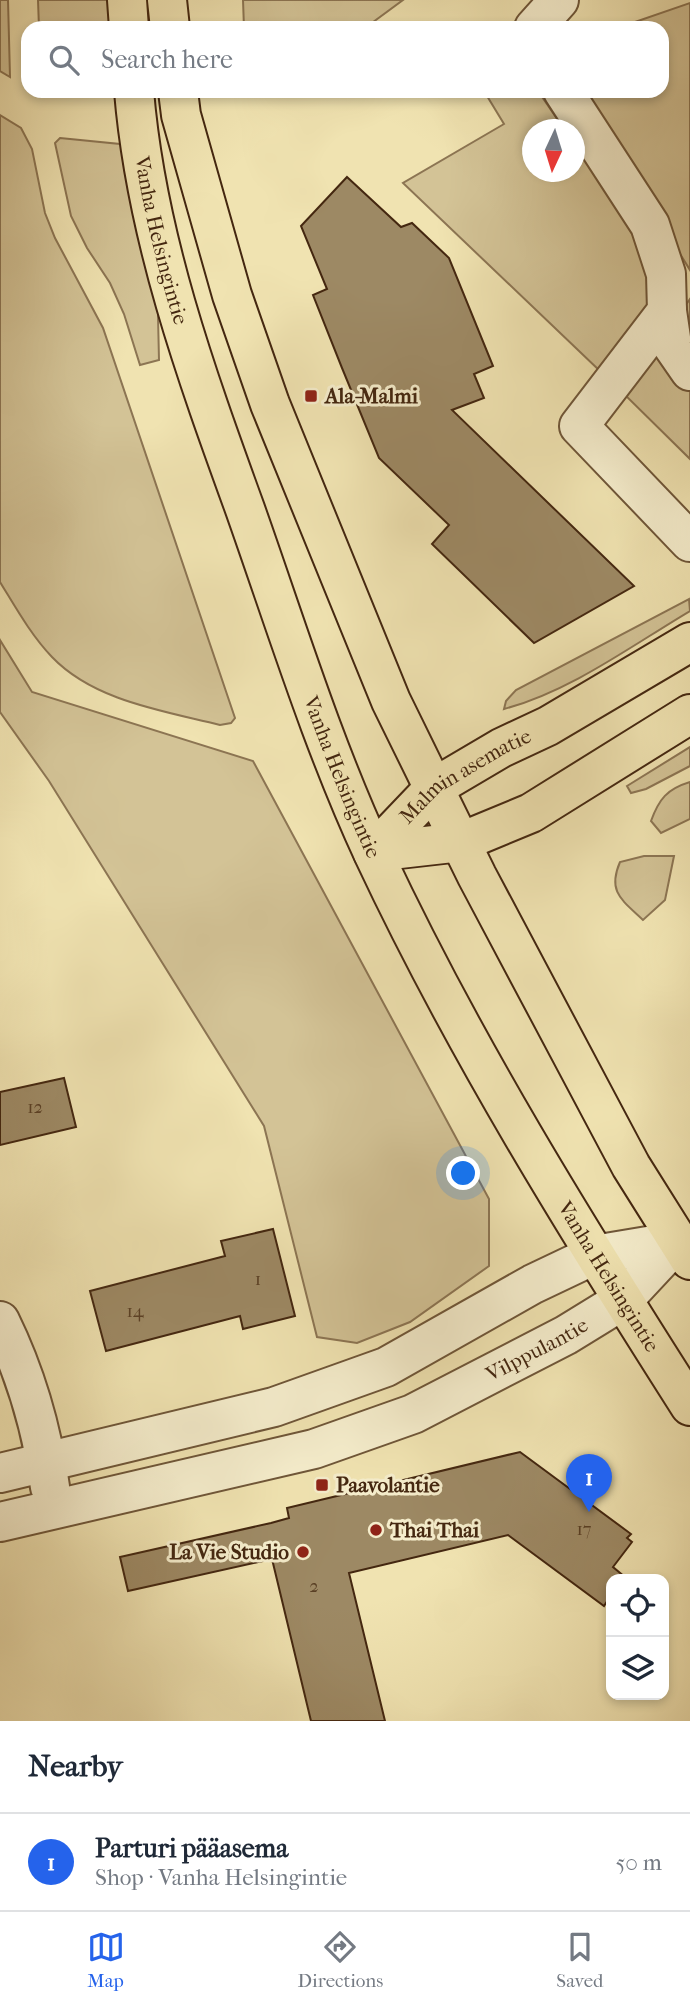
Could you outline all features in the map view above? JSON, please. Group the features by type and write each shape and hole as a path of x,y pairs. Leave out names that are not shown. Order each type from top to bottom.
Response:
{"main road":[{"path":"127,0 128,21"},
{"path":"167,0 169,21"},
{"name":"Vanha Helsingintie","path":"135,98 144,164 164,260 190,353 323,733 373,852 437,984 559,1200 690,1406"},
{"path":"179,98 181,115 232,295 270,404 391,701 461,842 631,1166 684,1251"},
{"name":"Malmin asematie","path":"373,852 435,787 501,748 548,726 690,642"},
{"name":"Malmin asematie","path":"373,852 461,842 531,813 690,714"}],"street":[{"path":"540,21 559,0"},
{"path":"568,98 650,225 666,274 667,311 672,345 690,371"},
{"path":"667,311 579,426 690,542"},
{"path":"0,1473 274,1407 386,1367 533,1284 594,1255 684,1251"},
{"name":"Vilppulantie","path":"0,1522 314,1450 413,1414 566,1335 623,1300 684,1251"},
{"path":"0,1321 16,1353 46,1461 54,1510"}],"shaded area":[{"path":"0,0 8,0 10,77 0,71"},
{"path":"38,0 109,0 110,21 39,21"},
{"path":"243,0 403,0 374,21 244,21"},
{"path":"690,3 690,270 603,130 580,98 669,98 669,21 638,21"},
{"path":"488,98 543,98 557,119 522,119 522,182 585,182 585,159 613,200 638,245 650,288 645,313 601,372 403,183 504,124"},
{"path":"0,115 21,128 32,149 45,213 55,238 103,328 235,718 231,723 220,725 153,709 88,684 69,672 44,649 0,582"},
{"path":"60,138 130,145 157,271 159,360 140,365 124,314 110,283 87,248 71,216 55,143"},
{"path":"690,299 690,459 623,393"},
{"path":"689,599 690,611 600,666 553,691 504,709 506,701 516,690"},
{"path":"0,640 32,692 253,761 489,1199 489,1266 410,1322 357,1343 317,1337 264,1126 49,781 0,712"},
{"path":"690,747 690,766 646,789 631,793 627,786"},
{"path":"690,782 690,819 661,833 651,821 657,807 675,788"},
{"path":"644,856 674,856 665,900 643,920 623,901 615,881 620,862"}],"building":[{"path":"347,177 401,227 412,223 449,258 493,366 474,374 484,398 452,410 634,586 534,643 432,544 449,525 379,458 342,368 313,295 327,289 301,226"},
{"path":"64,1078 76,1127 0,1145 0,1092"},
{"path":"273,1229 295,1316 243,1329 240,1316 106,1351 90,1291 225,1256 221,1241"},
{"path":"520,1452 631,1534 627,1538 632,1542 613,1567 621,1574 606,1574 604,1606 508,1535 349,1573 385,1721 311,1721 272,1559 128,1591 120,1557 289,1518 287,1508"}],"place":[{"name":"Ala-Malmi","path":"311,396"},
{"name":"Paavolantie","path":"322,1485"},
{"name":"Parturi pääasema","path":"589,1512"},
{"name":"Thai Thai","path":"376,1530"},
{"name":"La Vie Studio","path":"303,1552"}]}
